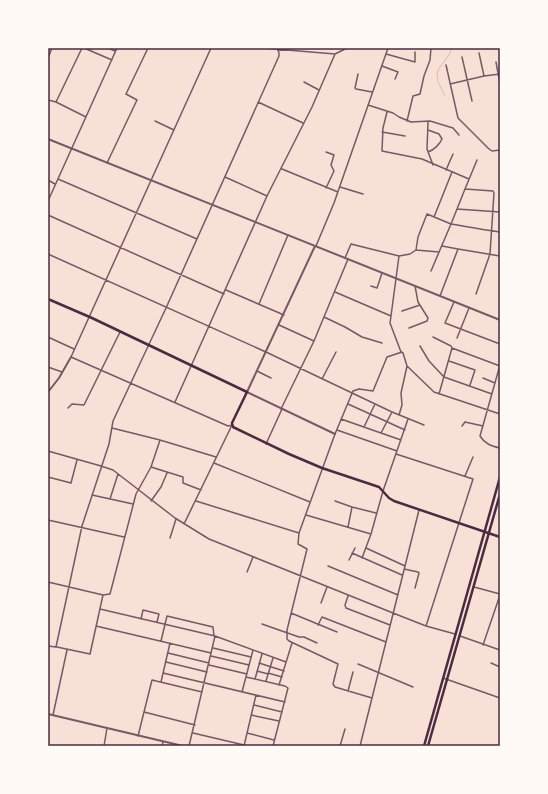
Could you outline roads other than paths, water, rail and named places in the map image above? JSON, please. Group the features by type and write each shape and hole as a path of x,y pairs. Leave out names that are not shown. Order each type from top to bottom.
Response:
{"main road":[{"path":"48,299 246,392 232,425 233,427 266,444 322,468 377,486 393,500 500,537"},
{"path":"424,746 500,477"},
{"path":"428,746 500,494"}],"street":[{"path":"48,58 52,48"},
{"path":"56,102 83,48 112,60"},
{"path":"108,48 116,51"},
{"path":"48,201 117,48"},
{"path":"107,163 137,100 126,94 148,48"},
{"path":"48,392 71,357 211,48"},
{"path":"263,48 335,54 347,48"},
{"path":"334,434 246,392 316,246 340,187 388,48"},
{"path":"407,121 413,96 420,94 424,76 430,60 431,48"},
{"path":"56,647 82,526 109,444 113,421 213,205 279,54 277,49"},
{"path":"386,54 415,62 415,52"},
{"path":"479,53 484,76"},
{"path":"175,402 267,196 320,90 335,54"},
{"path":"462,57 472,101"},
{"path":"496,62 500,84"},
{"path":"446,65 458,118 488,149 492,151 500,150"},
{"path":"382,66 398,72 395,79"},
{"path":"358,74 355,88 356,90 372,92"},
{"path":"450,84 499,74"},
{"path":"304,82 320,90"},
{"path":"48,100 56,102 86,117"},
{"path":"258,102 303,123"},
{"path":"368,105 407,121 428,121 453,128 459,135"},
{"path":"387,112 382,132 382,151 422,159 433,165 469,179"},
{"path":"155,121 174,130"},
{"path":"428,121 428,152 433,165"},
{"path":"428,130 439,134 442,139 440,143 428,152"},
{"path":"382,132 405,136"},
{"path":"48,139 500,320"},
{"path":"326,152 334,155 331,165 334,171 326,188"},
{"path":"446,170 452,154"},
{"path":"431,271 477,160"},
{"path":"282,168 338,192"},
{"path":"434,217 452,172"},
{"path":"225,176 267,196"},
{"path":"58,178 197,239"},
{"path":"48,180 56,184"},
{"path":"340,187 362,194"},
{"path":"465,189 493,191 494,193 490,254 476,294"},
{"path":"457,209 500,212"},
{"path":"416,250 418,237 427,214 451,224 500,232"},
{"path":"48,215 224,294"},
{"path":"258,304 288,235"},
{"path":"266,444 314,341 335,292 352,244 399,256 410,254 416,250 439,252"},
{"path":"442,245 500,256"},
{"path":"440,296 458,249"},
{"path":"48,254 266,352 392,412 424,425"},
{"path":"399,256 390,323 407,366 434,392 500,414"},
{"path":"371,286 377,288 382,273"},
{"path":"409,328 428,320 415,293 415,286"},
{"path":"226,290 284,315"},
{"path":"335,292 391,316"},
{"path":"454,302 445,323 500,344"},
{"path":"402,311 420,305"},
{"path":"457,338 469,308"},
{"path":"324,317 362,336 382,343"},
{"path":"279,325 314,341"},
{"path":"68,408 72,404 84,405 120,332"},
{"path":"48,337 74,349"},
{"path":"433,337 451,346 452,348 500,365 480,436 483,441 490,446 500,448"},
{"path":"420,346 429,361 444,377 492,394"},
{"path":"439,394 452,348"},
{"path":"322,379 336,352"},
{"path":"372,698 335,687 333,684 338,664 292,643 287,639 287,632 307,549 298,544 300,533 334,434 352,392 359,389 373,391 386,359 389,356 402,352"},
{"path":"71,357 131,382 228,426 232,425 184,524"},
{"path":"449,361 474,370 470,385"},
{"path":"399,415 402,404 401,393 407,366"},
{"path":"48,367 62,372"},
{"path":"257,371 271,378"},
{"path":"483,378 495,383"},
{"path":"348,404 405,430"},
{"path":"364,427 375,404"},
{"path":"382,433 392,412"},
{"path":"341,419 401,440"},
{"path":"362,558 408,419"},
{"path":"462,426 465,422 483,426"},
{"path":"111,428 160,440 216,457"},
{"path":"337,430 397,451"},
{"path":"48,582 103,595 110,594 137,490 151,467 160,440"},
{"path":"48,452 101,466 118,474 176,519 209,539 426,626 456,634 500,650"},
{"path":"396,454 472,478 473,481 426,626"},
{"path":"465,476 473,457"},
{"path":"48,476 71,483 77,459"},
{"path":"214,463 310,502"},
{"path":"151,467 183,477 183,483 201,490"},
{"path":"151,501 161,487 167,472"},
{"path":"110,499 118,474"},
{"path":"92,495 133,504"},
{"path":"196,501 300,533"},
{"path":"335,501 376,513"},
{"path":"348,527 352,507"},
{"path":"360,746 419,510"},
{"path":"306,514 371,534"},
{"path":"170,538 176,519"},
{"path":"48,520 82,526 124,537"},
{"path":"349,560 355,548"},
{"path":"366,548 405,566"},
{"path":"352,553 403,575"},
{"path":"247,572 253,557"},
{"path":"328,566 398,595"},
{"path":"404,569 419,573 415,588"},
{"path":"321,602 327,587"},
{"path":"474,587 500,595 483,644"},
{"path":"48,646 90,654 103,595"},
{"path":"348,596 345,605 346,608 390,625"},
{"path":"100,609 215,636 286,662"},
{"path":"141,619 143,610 159,614 156,623"},
{"path":"291,613 337,632"},
{"path":"161,641 167,616 213,627 215,636 211,656 189,746"},
{"path":"318,625 322,617 386,642"},
{"path":"262,624 304,637 317,643"},
{"path":"96,626 211,653"},
{"path":"161,682 170,643"},
{"path":"279,684 292,643"},
{"path":"212,648 251,657"},
{"path":"53,715 67,650"},
{"path":"242,692 253,650"},
{"path":"168,653 247,674"},
{"path":"255,679 262,654"},
{"path":"211,656 249,665"},
{"path":"266,681 273,658"},
{"path":"166,662 207,672"},
{"path":"260,663 284,671"},
{"path":"491,663 500,667"},
{"path":"358,664 413,687"},
{"path":"257,671 282,678"},
{"path":"348,691 353,672"},
{"path":"164,673 285,702"},
{"path":"246,677 279,684 288,688 273,746"},
{"path":"443,678 500,698"},
{"path":"138,736 152,680 202,692"},
{"path":"193,733 244,745 256,695"},
{"path":"254,705 282,712"},
{"path":"144,712 195,725"},
{"path":"48,714 182,746"},
{"path":"251,715 280,721"},
{"path":"104,746 107,728"},
{"path":"340,746 345,729"},
{"path":"247,734 274,740"},
{"path":"162,746 163,742"}],"waterway":[{"path":"445,96 438,82 437,73 452,48"}]}
